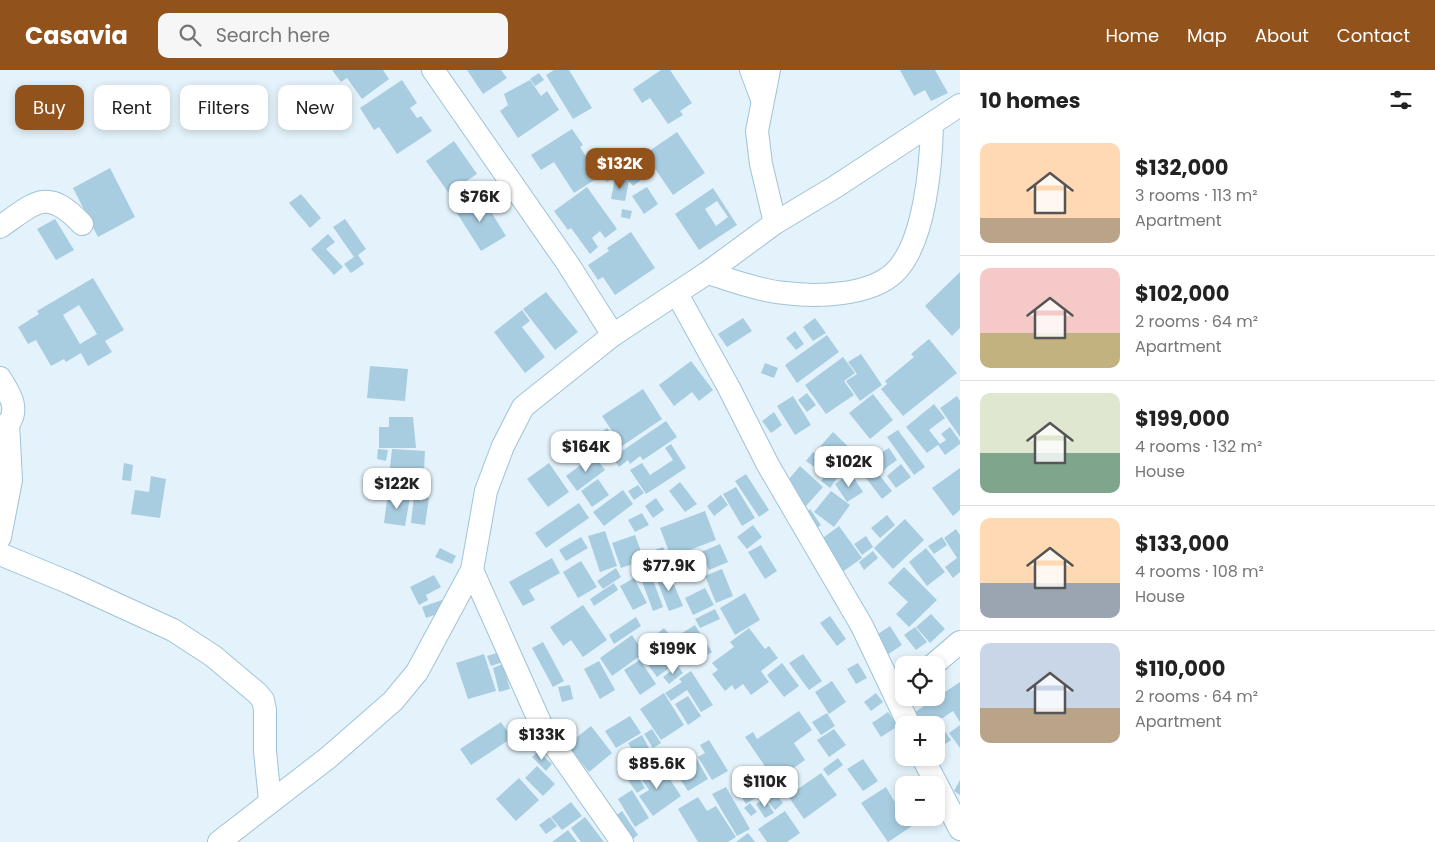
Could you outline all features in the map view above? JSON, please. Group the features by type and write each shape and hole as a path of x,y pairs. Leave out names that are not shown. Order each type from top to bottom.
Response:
{"street":[{"path":"433,70 568,264 613,335"},
{"path":"750,70 762,99"},
{"path":"769,70 757,130 761,164 775,223"},
{"path":"219,842 329,757 393,701 417,672 472,570 486,491 503,446 523,407 613,335 708,273 775,223 932,125 960,105"},
{"path":"708,273 785,293 851,293 877,284 894,273 910,250 916,236 931,155 932,125"},
{"path":"0,227 33,205 44,201 66,207 82,224"},
{"path":"677,294 729,388 768,465 895,682"},
{"path":"0,378 13,398 13,418 4,428 11,480 0,537"},
{"path":"0,554 70,583 173,630 213,656 257,692 263,700 265,710 265,752 270,801"},
{"path":"472,570 542,729 622,842"},
{"path":"944,656 960,642"},
{"path":"927,766 960,829"}],"building":[{"path":"332,70 383,70 389,79 362,99 347,78 341,82"},
{"path":"467,70 501,70 507,78 483,94"},
{"path":"554,70 569,70 592,108 573,119 546,75"},
{"path":"661,70 670,70 692,103 680,111 683,115 668,124 650,98 642,103 633,89"},
{"path":"900,70 935,70 948,93 931,101 925,90 914,96"},
{"path":"539,73 544,80 535,86 530,79"},
{"path":"402,80 417,103 410,108 417,118 421,116 432,131 397,154 379,127 374,130 360,108"},
{"path":"530,80 541,96 547,91 559,110 518,138 500,111 508,105 504,94"},
{"path":"572,129 583,145 580,147 599,177 574,193 554,162 541,170 531,155"},
{"path":"677,132 705,173 673,195 645,154"},
{"path":"454,141 477,174 465,182 469,187 453,199 426,161"},
{"path":"626,157 631,166 607,182 601,173"},
{"path":"110,168 135,217 98,237 73,188"},
{"path":"632,168 641,180 633,186 623,174"},
{"path":"615,178 629,181 625,201 611,199"},
{"path":"587,187 617,229 605,238 600,231 592,238 598,247 590,254 571,228 568,230 554,211"},
{"path":"647,187 658,204 644,214 632,196"},
{"path":"713,188 737,225 699,250 675,214","holes":["717,201 728,217 716,226 705,209"]},
{"path":"301,194 321,218 310,228 289,203"},
{"path":"480,194 506,236 481,251 455,210"},
{"path":"622,209 632,211 630,219 621,217"},
{"path":"55,219 74,250 56,260 37,229"},
{"path":"345,219 366,249 358,255 364,264 351,273 344,264 354,257 333,227"},
{"path":"631,232 655,268 615,295 603,277 598,280 588,265 609,251 607,248"},
{"path":"328,234 335,242 326,249 343,267 334,275 311,249"},
{"path":"960,272 960,328 952,336 925,306"},
{"path":"93,278 124,330 105,341 112,352 88,366 81,353 66,362 64,359 51,366 36,340 28,344 18,327 39,314 37,311","holes":["79,305 97,334 80,344 63,315"]},
{"path":"546,292 578,332 555,350 523,309"},
{"path":"522,310 530,321 522,327 545,357 525,373 494,332"},
{"path":"743,318 752,331 727,347 718,334"},
{"path":"815,318 826,333 813,341 803,327"},
{"path":"795,331 804,344 796,350 786,338"},
{"path":"827,335 839,352 797,383 785,365"},
{"path":"929,339 957,373 903,416 881,389 887,384 885,381 914,357 911,354"},
{"path":"861,354 882,385 860,401 846,381 857,374 848,362"},
{"path":"843,357 855,373 844,381 854,395 826,414 805,385"},
{"path":"691,361 713,390 699,401 692,392 674,406 659,385"},
{"path":"765,363 778,368 774,378 761,373"},
{"path":"370,366 408,369 405,401 367,398"},
{"path":"643,389 662,419 622,446 602,416"},
{"path":"807,393 816,405 807,412 798,400"},
{"path":"873,394 893,420 870,439 849,413"},
{"path":"793,396 811,425 795,435 777,406"},
{"path":"957,396 960,401 960,437 940,408"},
{"path":"934,404 945,418 929,430 940,444 946,440 941,434 950,427 960,441 960,444 945,455 938,445 927,453 906,427"},
{"path":"774,412 782,425 771,433 762,421"},
{"path":"389,417 413,417 416,448 379,448 379,427 389,427"},
{"path":"666,421 677,437 643,460 640,456 630,464 628,460 619,467 610,454 619,447 622,451"},
{"path":"607,428 619,443 607,453 595,437"},
{"path":"898,430 925,467 914,475 887,437"},
{"path":"833,432 858,456 843,472 818,449"},
{"path":"580,438 587,450 580,454 573,443"},
{"path":"671,444 686,468 646,494 630,470 642,463 650,475 673,460 665,448"},
{"path":"889,448 897,460 882,471 873,458"},
{"path":"378,449 388,450 386,461 377,459"},
{"path":"392,449 425,451 424,471 390,468"},
{"path":"813,452 826,463 820,471 806,461"},
{"path":"594,455 605,470 577,491 566,476"},
{"path":"124,463 133,465 131,481 122,480"},
{"path":"549,463 569,492 548,507 527,479"},
{"path":"901,464 911,477 896,488 887,476"},
{"path":"800,466 823,487 806,506 783,486"},
{"path":"873,467 892,491 882,499 863,474"},
{"path":"831,468 840,474 830,488 821,481"},
{"path":"960,468 960,510 953,516 932,488"},
{"path":"391,472 430,475 429,494 390,491"},
{"path":"851,473 863,492 847,502 835,484"},
{"path":"746,474 769,510 759,517 735,481"},
{"path":"151,476 166,479 160,518 131,514 135,490 149,492"},
{"path":"598,479 609,495 592,507 581,491"},
{"path":"680,482 697,504 685,512 669,491"},
{"path":"638,485 644,493 634,500 628,491"},
{"path":"736,487 755,518 742,526 723,494"},
{"path":"623,490 633,504 604,526 593,512"},
{"path":"831,491 850,505 834,527 814,512"},
{"path":"388,493 410,497 405,526 384,523"},
{"path":"721,495 728,505 714,516 707,506"},
{"path":"414,496 429,498 425,525 411,523"},
{"path":"656,498 664,510 653,518 645,506"},
{"path":"579,503 589,518 546,548 535,533"},
{"path":"810,509 821,525 813,531 802,515"},
{"path":"705,511 716,540 671,557 660,528"},
{"path":"642,513 649,525 635,532 628,520"},
{"path":"887,515 895,525 880,538 871,528"},
{"path":"905,519 924,540 893,569 874,548"},
{"path":"753,525 762,537 747,549 737,537"},
{"path":"839,526 862,558 838,575 816,543"},
{"path":"956,529 960,535 960,572 953,578 945,567 957,558 944,538"},
{"path":"605,531 617,566 600,572 588,536"},
{"path":"635,535 644,560 621,568 612,543"},
{"path":"866,536 873,547 862,555 854,544"},
{"path":"581,537 588,548 566,561 559,550"},
{"path":"942,537 947,545 934,554 928,546"},
{"path":"720,544 728,562 709,570 701,552"},
{"path":"761,545 777,571 765,579 748,552"},
{"path":"663,547 668,560 647,567 643,554"},
{"path":"440,548 456,556 452,564 435,557"},
{"path":"926,548 945,572 927,586 909,562"},
{"path":"873,551 878,558 864,570 859,562"},
{"path":"696,553 704,569 678,581 670,566"},
{"path":"552,558 560,573 529,590 535,600 523,606 509,582"},
{"path":"581,561 597,587 578,598 563,572"},
{"path":"904,567 937,600 909,627 896,614 908,602 888,583"},
{"path":"616,568 621,577 603,589 597,581"},
{"path":"722,569 733,596 716,603 705,576"},
{"path":"650,572 663,607 653,611 640,576"},
{"path":"669,573 683,606 669,611 656,578"},
{"path":"434,575 441,587 426,595 428,600 419,605 410,587"},
{"path":"634,578 647,603 633,610 620,586"},
{"path":"614,583 618,590 594,606 590,599"},
{"path":"705,588 714,605 693,615 685,598"},
{"path":"745,593 760,620 735,635 720,608"},
{"path":"445,599 448,610 426,618 422,607"},
{"path":"583,605 607,640 583,657 571,640 563,646 550,627"},
{"path":"715,609 720,619 700,628 695,619"},
{"path":"931,614 945,629 930,643 916,627"},
{"path":"830,616 846,639 837,646 820,623"},
{"path":"636,617 641,626 614,644 609,635"},
{"path":"695,625 712,652 696,662 679,635"},
{"path":"890,626 902,645 887,655 875,636"},
{"path":"915,627 927,642 916,650 904,635"},
{"path":"664,628 672,638 651,655 643,645"},
{"path":"749,628 765,649 769,646 778,658 761,671 769,682 751,695 743,684 735,690 732,685 725,691 712,674 718,670 712,663 734,647 730,642"},
{"path":"632,635 644,653 612,676 600,658"},
{"path":"543,642 564,681 553,687 532,648"},
{"path":"665,647 677,662 657,677 646,662"},
{"path":"500,652 503,662 491,666 487,656"},
{"path":"484,654 496,691 468,699 456,663"},
{"path":"803,654 822,681 809,690 789,663"},
{"path":"640,660 656,684 640,695 624,670"},
{"path":"599,661 615,690 600,699 584,669"},
{"path":"782,663 799,686 784,697 767,675"},
{"path":"858,663 867,678 856,684 847,669"},
{"path":"503,664 510,689 499,692 493,668"},
{"path":"678,666 683,673 669,684 663,677"},
{"path":"691,671 713,705 701,712 687,690 671,701 665,693 682,682 679,679"},
{"path":"832,681 846,702 829,714 815,692"},
{"path":"960,682 960,722 953,711 945,716 918,716 915,712 924,706 945,706 945,692"},
{"path":"570,685 573,699 562,702 558,687"},
{"path":"664,693 684,725 661,740 640,709"},
{"path":"876,693 883,702 871,711 864,702"},
{"path":"688,696 701,716 688,725 675,704"},
{"path":"799,711 812,730 794,743 805,760 775,781 745,737 753,732 757,739"},
{"path":"888,712 895,722 895,728 881,737 872,723"},
{"path":"827,713 835,726 821,735 812,722"},
{"path":"630,716 641,733 616,748 605,731"},
{"path":"501,722 512,738 471,765 460,749"},
{"path":"528,722 538,737 520,748 511,733"},
{"path":"960,725 960,748 949,733"},
{"path":"591,726 612,753 589,772 567,745"},
{"path":"652,729 661,743 653,748 644,734"},
{"path":"834,729 846,745 829,757 817,740"},
{"path":"945,732 951,740 945,744"},
{"path":"642,735 650,750 637,757 628,743"},
{"path":"709,740 728,771 712,780 698,757 705,753 700,745"},
{"path":"691,749 708,779 688,791 680,779 688,775 677,757"},
{"path":"538,751 552,764 546,771 532,757"},
{"path":"630,754 636,764 624,772 618,762"},
{"path":"838,758 843,765 828,776 823,769"},
{"path":"863,759 878,781 863,791 847,769"},
{"path":"648,763 656,774 663,769 681,796 653,816 639,796 649,790 636,771"},
{"path":"537,766 555,784 543,796 525,778"},
{"path":"750,771 754,778 763,772 772,787 746,804 732,783"},
{"path":"821,773 837,795 804,819 788,796"},
{"path":"636,774 645,788 637,793 628,780"},
{"path":"519,778 539,800 516,821 496,799"},
{"path":"960,780 960,795 954,791"},
{"path":"726,787 750,829 737,836 712,794"},
{"path":"886,787 895,802 895,826 912,826 888,842 861,803"},
{"path":"632,790 649,818 635,827 618,799"},
{"path":"774,791 783,803 775,810 765,798"},
{"path":"698,797 707,811 716,806 736,837 728,842 698,842 678,809"},
{"path":"765,798 774,813 765,818 756,804"},
{"path":"571,802 582,816 562,830 551,817"},
{"path":"750,803 757,812 751,816 744,808"},
{"path":"622,811 638,835 630,841 614,817"},
{"path":"785,811 800,833 787,842 767,842 758,829"},
{"path":"550,817 557,826 546,834 539,825"},
{"path":"585,817 604,842 581,842 571,828"},
{"path":"568,830 577,842 552,842"},
{"path":"748,833 755,842 736,842"}]}
